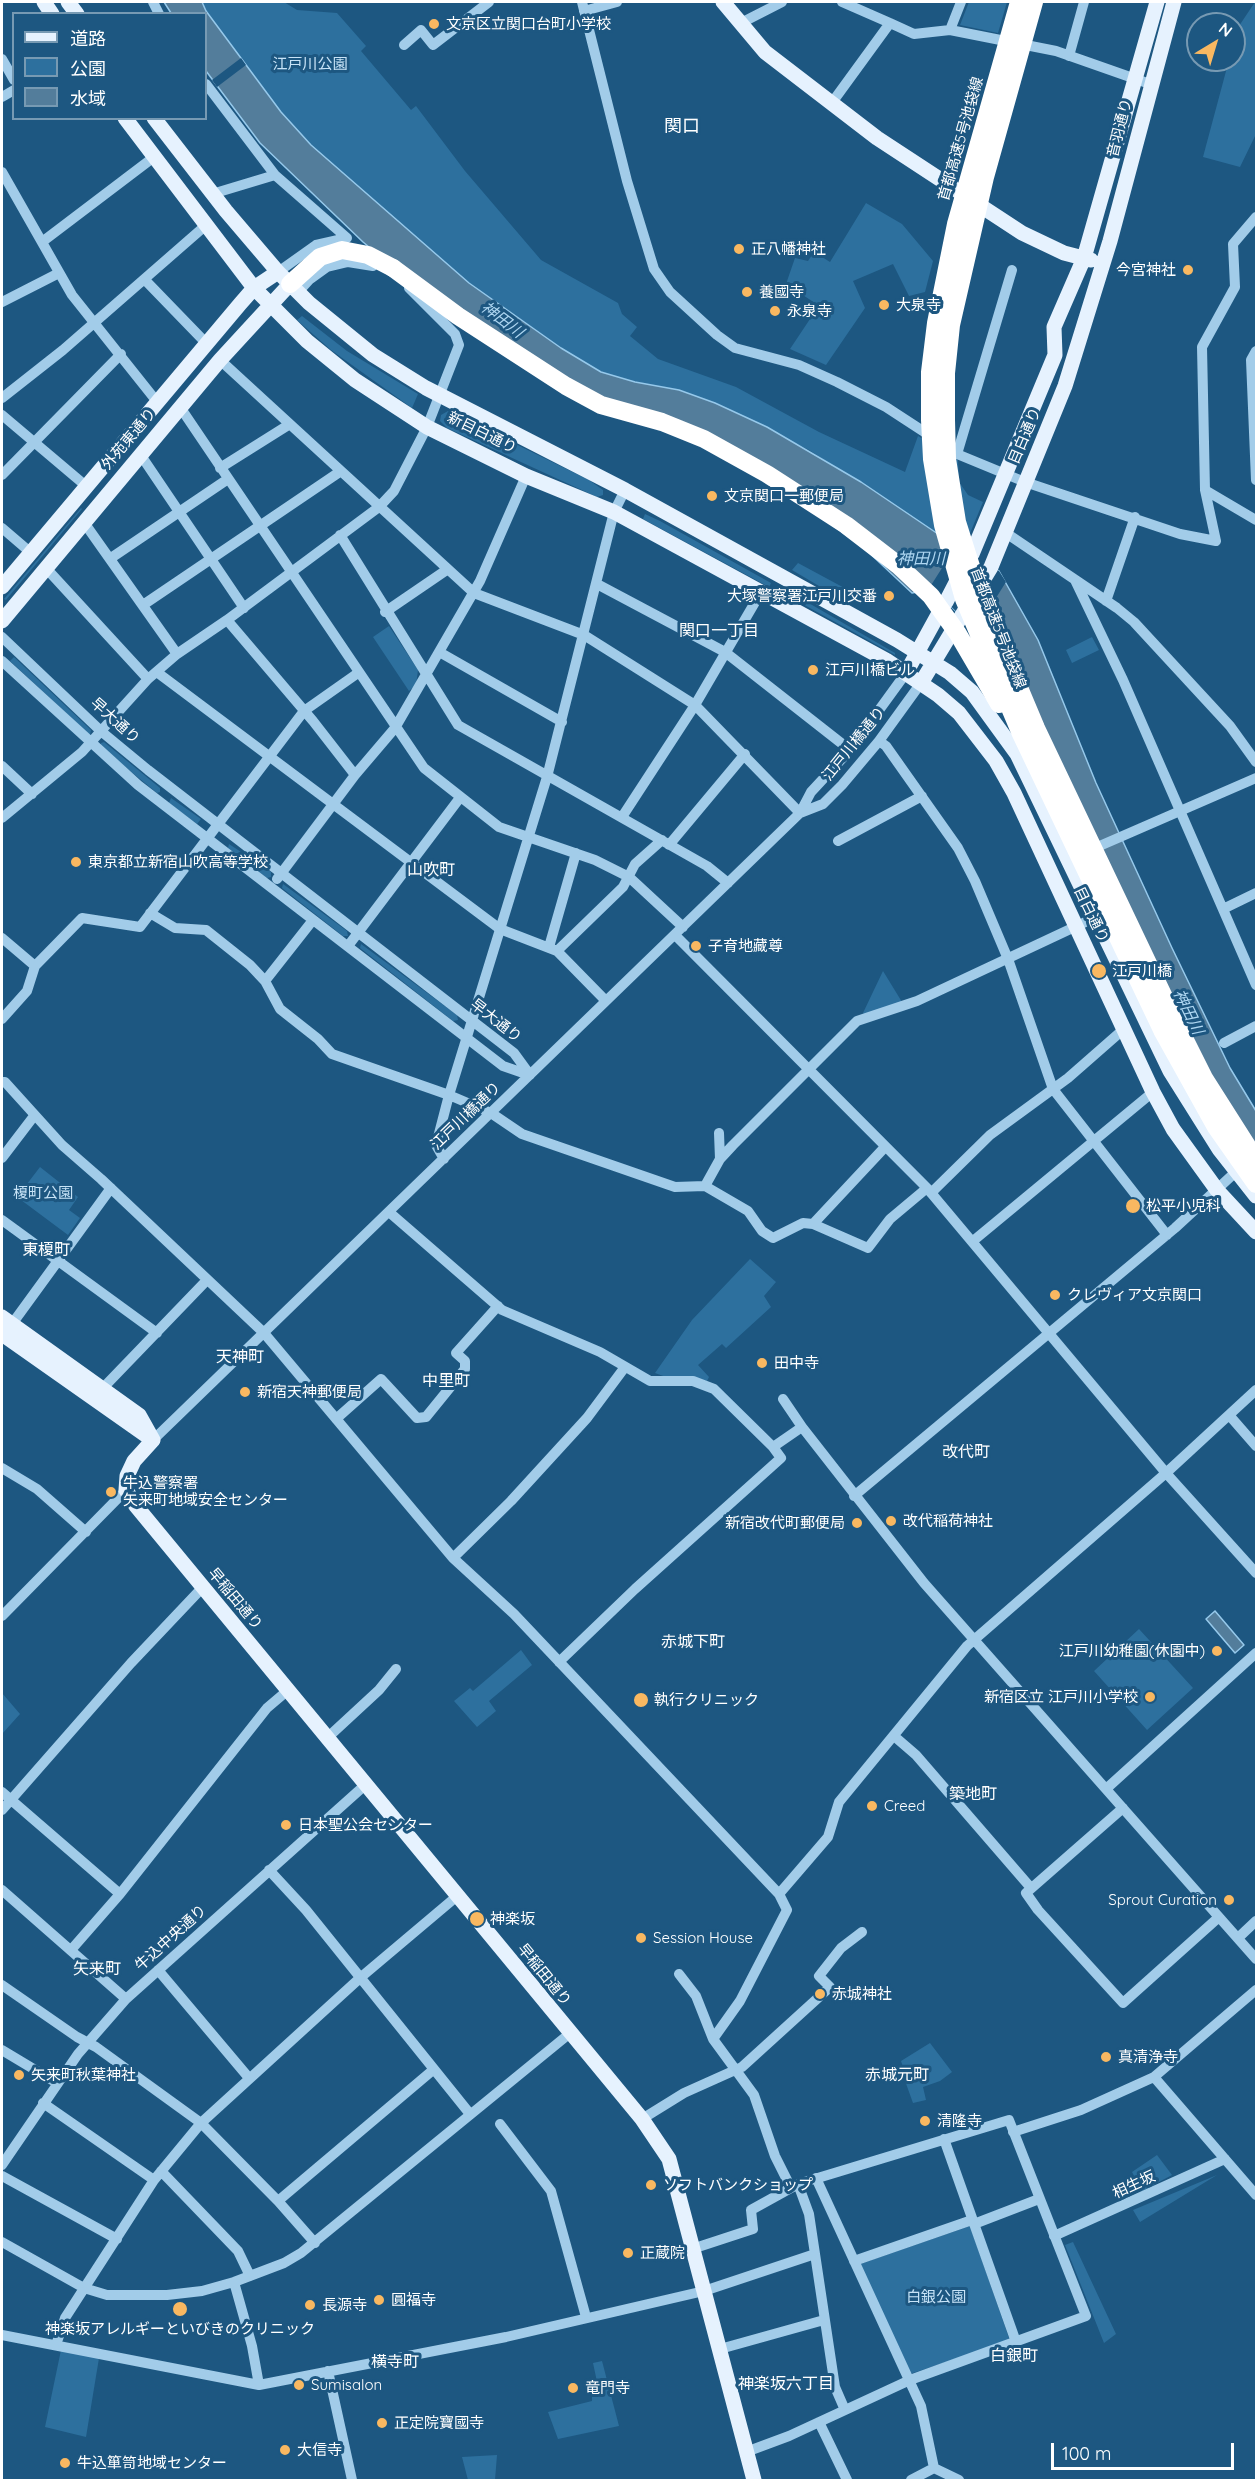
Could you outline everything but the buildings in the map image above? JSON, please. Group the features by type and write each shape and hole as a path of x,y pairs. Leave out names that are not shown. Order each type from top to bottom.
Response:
{"highway":[{"name":"首都高速5号池袋線","path":"1018,2 945,271 930,372 930,420 937,494 953,560 973,620 1021,734 1162,1030 1216,1127 1257,1184"},
{"name":"首都高速5号池袋線","path":"1034,2 985,177 951,325 946,373 947,459 957,522 980,595 1036,728 1204,1078 1254,1158"},
{"path":"289,282 320,257 342,250 368,255 393,268 458,316 566,386 601,405 662,422 704,439 767,474 846,525 898,565 931,596 958,634 994,697 1021,734"}],"main road":[{"path":"723,2 739,24 765,52 831,104 918,166 1014,228 1051,248 1103,263"},
{"name":"音羽通り","path":"1084,258 1156,2"},
{"name":"音羽通り","path":"1103,263 1174,2"},
{"name":"新目白通り","path":"126,120 254,288 330,361 381,398 428,427 526,476 614,512 906,673"},
{"name":"新目白通り","path":"156,120 212,194 289,282 374,355 438,395 625,490 918,652"},
{"name":"目白通り","path":"1084,258 1054,327 1055,355 1006,475 972,554 906,673 959,713 996,761 1125,1028 1153,1092 1173,1129 1217,1190 1257,1232"},
{"name":"目白通り","path":"921,683 991,567 1006,533 1065,386 1103,263"},
{"name":"外苑東通り","path":"2,587 254,288 289,282"},
{"name":"外苑東通り","path":"2,621 83,521 289,282"},
{"name":"目白通り","path":"918,652 972,692 1017,754 1170,1071 1236,1172 1257,1196"},
{"path":"5,1325 139,1415 153,1440"},
{"path":"5,1325 153,1440"},
{"path":"126,1490 130,1468 153,1440"},
{"name":"早稲田通り","path":"126,1490 135,1506 364,1786 642,2119 669,2159 754,2481"}],"street":[{"path":"404,45 421,30 433,45 489,2"},
{"path":"617,2 583,6 627,181 654,269 670,292 717,335 735,348 799,365 837,382 886,406 957,454 1006,475 1180,534 1216,542 1205,490 1202,347 1234,287 1233,244 1257,217"},
{"path":"739,24 783,2"},
{"path":"842,2 914,34 950,30 1069,56 1135,76 1150,84"},
{"path":"950,30 961,2"},
{"path":"1069,56 1084,2"},
{"path":"831,104 890,23"},
{"path":"2,59 12,76"},
{"path":"207,85 275,175 347,238 316,245 289,282"},
{"path":"42,242 154,157"},
{"path":"2,172 58,273 158,403"},
{"path":"212,194 275,175"},
{"path":"2,398 145,280 205,226"},
{"path":"2,818 91,743 153,676 177,654 244,608 340,534 380,507 394,491 428,427 438,395 459,345 458,339 405,284 377,267 348,262 338,263 289,282"},
{"path":"957,454 1012,270"},
{"path":"2,302 58,273"},
{"path":"145,280 206,343"},
{"path":"1257,351 1251,360 1257,480"},
{"path":"2,475 121,354"},
{"path":"220,360 474,593 584,635 695,705 800,813"},
{"path":"180,407 424,768 459,799 499,827 576,853 629,877 929,1191 973,1240 1048,1334 1166,1473 1257,1573"},
{"path":"2,415 86,486"},
{"path":"220,468 290,424"},
{"path":"140,454 244,608"},
{"path":"143,605 341,471"},
{"path":"271,887 355,775 395,728 441,653 474,593 526,476"},
{"path":"111,558 228,479"},
{"path":"444,1158 436,1145 448,1095 547,777 614,512 625,490"},
{"path":"1205,490 1257,520"},
{"path":"1106,601 1135,517"},
{"path":"83,521 177,654"},
{"path":"2,528 30,552"},
{"path":"1006,533 1134,622 1230,726 1257,762"},
{"path":"340,534 386,612 428,674 458,725 714,870 728,883"},
{"path":"45,567 153,676 270,756 500,929 553,949 606,1001"},
{"path":"386,612 448,569"},
{"path":"1075,580 1103,634 1257,985"},
{"path":"597,584 725,652 850,750"},
{"path":"622,817 695,705 761,592"},
{"path":"227,620 355,775"},
{"name":"早大通り","path":"2,637 102,732 218,825 514,1053 530,1076"},
{"path":"441,653 562,722"},
{"name":"早大通り","path":"2,661 138,785 503,1066 530,1076"},
{"path":"2,1019 27,992 35,966 82,918 140,927 304,711 358,673"},
{"name":"江戸川橋通り","path":"153,1440 800,813 811,792 850,750 906,673"},
{"name":"江戸川橋通り","path":"800,813 823,804 879,741 921,683"},
{"path":"879,741 886,746 958,849 1008,959 1053,1089 1167,1235"},
{"path":"553,949 623,887 635,864 665,842 744,754"},
{"path":"2,766 32,794"},
{"path":"1069,860 1123,834 1257,778"},
{"path":"838,841 922,796"},
{"path":"348,946 459,799"},
{"path":"553,949 576,853"},
{"path":"1223,909 1257,893"},
{"path":"150,914 175,928 206,930 250,965 265,981 280,1009 318,1039 332,1054 448,1095 491,1113 522,1134 675,1187 705,1186 748,1211 762,1232 773,1238 803,1223 813,1224 868,1248 890,1219 929,1191 990,1135 1053,1089 1125,1028"},
{"path":"705,1186 720,1159 857,1022 916,1001 1096,917"},
{"path":"265,981 313,920"},
{"path":"2,938 35,966"},
{"path":"1224,1042 1257,1026"},
{"path":"2,1082 5,1082 34,1116 264,1333 453,1558 493,1593 779,1894 787,1910 740,2001 713,2039"},
{"path":"973,1240 1153,1092"},
{"path":"2,1158 34,1116"},
{"path":"719,1133 720,1159"},
{"path":"813,1224 885,1147"},
{"path":"854,1496 1167,1235 1254,1158"},
{"path":"5,1325 111,1188"},
{"path":"389,1212 498,1306 600,1352 650,1381 693,1381 714,1389 773,1447 781,1458 634,1589 559,1662"},
{"path":"2,1220 157,1333"},
{"path":"102,1389 207,1280"},
{"path":"336,1419 381,1379 417,1418 426,1417 465,1369 465,1361 456,1353 498,1306"},
{"path":"453,1558 511,1501 587,1418 625,1367"},
{"path":"779,1894 828,1837 839,1802 973,1639 1166,1473 1257,1390"},
{"path":"783,1399 854,1496 973,1639 1257,1959"},
{"path":"1229,1415 1257,1446"},
{"path":"773,1447 802,1427"},
{"path":"2,1468 37,1489 86,1532"},
{"path":"2,1616 126,1490"},
{"path":"2,1810 131,1663 202,1588"},
{"path":"1106,1789 1257,1653"},
{"path":"326,1739 379,1690 396,1670"},
{"path":"71,1950 120,1894 267,1708 287,1691"},
{"path":"894,1736 916,1755 1031,1888"},
{"name":"牛込中央通り","path":"2,2164 87,2042 126,1999 364,1786"},
{"path":"2,1792 9,1801 120,1894"},
{"path":"1122,1808 1026,1893 1038,1910 1123,2002 1219,1917"},
{"path":"268,1870 320,1928 470,2114"},
{"path":"2,1890 126,1999"},
{"path":"56,2345 65,2318 157,2176 201,2123 360,1978 456,1897"},
{"path":"1238,1938 1257,1921"},
{"path":"642,2119 684,2093 742,2067 830,1987 819,1976 841,1948 862,1932"},
{"path":"158,1970 249,2078"},
{"path":"679,1974 696,1996 713,2039 754,2095 775,2156 809,2214 835,2387 845,2410"},
{"path":"2,1985 201,2123 278,2201 315,2243"},
{"path":"1014,2132 1081,2110 1154,2077 1257,1990"},
{"path":"2,2242 84,2288 107,2295 167,2295 234,2282 284,2263 315,2243 569,2034"},
{"path":"2,2050 57,2083"},
{"path":"278,2201 433,2070"},
{"path":"1154,2077 1257,2195"},
{"path":"43,2103 157,2176 238,2251 250,2276"},
{"path":"692,2249 753,2229 751,2210 794,2186 1009,2120 1086,2316 910,2380 819,2422 746,2452"},
{"path":"500,2124 551,2191 586,2317"},
{"path":"944,2139 1016,2342"},
{"name":"相生坂","path":"1054,2236 1225,2159"},
{"path":"2,2176 117,2239"},
{"path":"816,2178 924,2414 934,2468"},
{"path":"854,2261 1039,2199"},
{"path":"2,2335 259,2385 506,2337 704,2291 815,2254"},
{"path":"234,2282 252,2346 259,2385"},
{"path":"720,2349 824,2320"},
{"path":"328,2371 352,2481"},
{"path":"819,2422 845,2480"},
{"path":"911,2481 934,2468"},
{"path":"934,2468 959,2481"}],"green space":[{"name":"江戸川公園","path":"202,2 284,2 297,10 337,13 366,46 361,51 411,110 416,106 465,171 541,260 618,303 622,314 637,327 630,336 658,359 736,387 819,432 905,472 918,436 958,460 959,482 968,495 983,502 963,550 809,450 715,403 679,390 635,382 601,372 561,348 469,283 311,145 281,112 206,11"},
{"path":"969,2 1007,2 998,33 960,25"},
{"path":"1255,2 1256,134 1240,167 1203,157 1226,72 1246,72 1246,16"},
{"path":"866,203 902,224 933,261 925,292 909,296 893,264 853,281 865,308 826,365 790,349 814,313 811,310 815,303 786,284 795,258 808,261 814,252 830,262"},
{"path":"302,316 347,351 418,394 412,408 331,350 297,320"},
{"path":"448,411 589,480 603,490 603,495 597,497 447,428 440,421 441,415"},
{"path":"81,508 6,600 4,599"},
{"path":"645,514 771,583 769,587 643,519"},
{"path":"798,563 850,591 846,602 792,570"},
{"path":"781,587 895,653 895,655 779,591"},
{"path":"389,626 418,670 416,685 409,691 373,637"},
{"path":"1092,637 1099,650 1072,663 1066,650"},
{"path":"14,657 91,730 90,735 10,661"},
{"path":"104,742 160,788 160,792 157,793 101,747 101,743"},
{"path":"171,798 201,819 197,824 169,803"},
{"path":"229,844 271,872 271,877 267,878 228,848"},
{"path":"283,884 347,931 348,936 343,936 282,888"},
{"path":"361,944 457,1015 458,1020 453,1021 360,948"},
{"path":"883,971 902,1002 867,1017 863,1013"},
{"name":"榎町公園","path":"40,1167 78,1197 69,1210 80,1218 68,1235 17,1197"},
{"path":"750,1259 776,1282 764,1296 771,1307 726,1348 722,1344 698,1365 709,1377 707,1381 666,1377 655,1373 692,1320"},
{"path":"1139,1629 1193,1688 1147,1730 1094,1671"},
{"path":"521,1650 532,1665 489,1701 496,1711 477,1727 454,1701 470,1688 473,1691"},
{"path":"2,1693 20,1714 2,1734"},
{"path":"930,2043 952,2072 940,2081 923,2087 926,2100 913,2103 901,2061"},
{"path":"1157,2155 1172,2175 1142,2191 1132,2172"},
{"path":"1217,2175 1140,2222 1133,2210"},
{"name":"白銀公園","path":"970,2226 1009,2338 1006,2342 910,2374 860,2264"},
{"path":"1073,2242 1116,2334 1104,2343 1065,2245"},
{"path":"61,2350 99,2358 86,2437 45,2427"},
{"path":"602,2361 619,2426 558,2439 548,2412 592,2401 592,2393 599,2391 593,2363"},
{"path":"497,2455 495,2480 468,2480 462,2457"}],"water":[{"name":"神田川","path":"164,2 202,2 207,12 170,12"},
{"name":"神田川","path":"207,12 281,112 311,145 469,283 561,348 601,372 635,382 679,390 715,403 767,427 861,482 978,561 999,571 1038,640 1096,783 1172,948 1230,1068 1256,1111 1256,1172 966,621 933,589 912,593 864,548 782,489 723,454 644,422 457,321 363,242 260,143 207,72"},
{"path":"1215,1611 1244,1645 1235,1653 1206,1619"}],"pier":[{"path":"241,58 246,65 217,87 212,80"},
{"path":"956,546 999,571 1006,582 974,633 966,621 933,589 928,590"}],"place":[{"name":"文京区立関口台町小学校","path":"434,24"},
{"name":"正八幡神社","path":"739,249"},
{"name":"今宮神社","path":"1188,270"},
{"name":"養國寺","path":"747,292"},
{"name":"大泉寺","path":"884,305"},
{"name":"永泉寺","path":"775,311"},
{"name":"文京関口一郵便局","path":"712,496"},
{"name":"大塚警察署江戸川交番","path":"889,596"},
{"name":"江戸川橋ビル","path":"813,670"},
{"name":"東京都立新宿山吹高等学校","path":"76,862"},
{"name":"子育地藏尊","path":"696,946"},
{"name":"江戸川橋","path":"1099,971"},
{"name":"松平小児科","path":"1133,1206"},
{"name":"クレヴィア文京関口","path":"1055,1295"},
{"name":"田中寺","path":"762,1363"},
{"name":"新宿天神郵便局","path":"245,1392"},
{"name":"牛込警察署 矢来町地域安全センター","path":"111,1492"},
{"name":"改代稲荷神社","path":"891,1521"},
{"name":"新宿改代町郵便局","path":"857,1523"},
{"name":"江戸川幼稚園(休園中)","path":"1217,1651"},
{"name":"新宿区立 江戸川小学校","path":"1150,1697"},
{"name":"執行クリニック","path":"641,1700"},
{"name":"Creed","path":"872,1806"},
{"name":"日本聖公会センター","path":"286,1825"},
{"name":"Sprout Curation","path":"1229,1900"},
{"name":"神楽坂","path":"477,1919"},
{"name":"Session House","path":"641,1938"},
{"name":"赤城神社","path":"820,1994"},
{"name":"真清浄寺","path":"1106,2057"},
{"name":"矢来町秋葉神社","path":"19,2075"},
{"name":"清隆寺","path":"925,2121"},
{"name":"ソフトバンクショップ","path":"651,2185"},
{"name":"正蔵院","path":"628,2253"},
{"name":"圓福寺","path":"379,2300"},
{"name":"長源寺","path":"310,2305"},
{"name":"神楽坂アレルギーといびきのクリニック","path":"180,2309"},
{"name":"Sumisalon","path":"299,2385"},
{"name":"竜門寺","path":"573,2388"},
{"name":"正定院寶國寺","path":"382,2423"},
{"name":"大信寺","path":"285,2450"},
{"name":"牛込箪笥地域センター","path":"65,2463"}],"district":[{"name":"関口","path":"682,127"},
{"name":"関口一丁目","path":"719,631"},
{"name":"山吹町","path":"431,870"},
{"name":"東榎町","path":"46,1250"},
{"name":"天神町","path":"240,1357"},
{"name":"中里町","path":"446,1381"},
{"name":"改代町","path":"966,1452"},
{"name":"赤城下町","path":"693,1642"},
{"name":"築地町","path":"973,1794"},
{"name":"矢来町","path":"97,1969"},
{"name":"赤城元町","path":"897,2075"},
{"name":"白銀町","path":"1014,2356"},
{"name":"横寺町","path":"395,2362"},
{"name":"神楽坂六丁目","path":"786,2384"}]}
